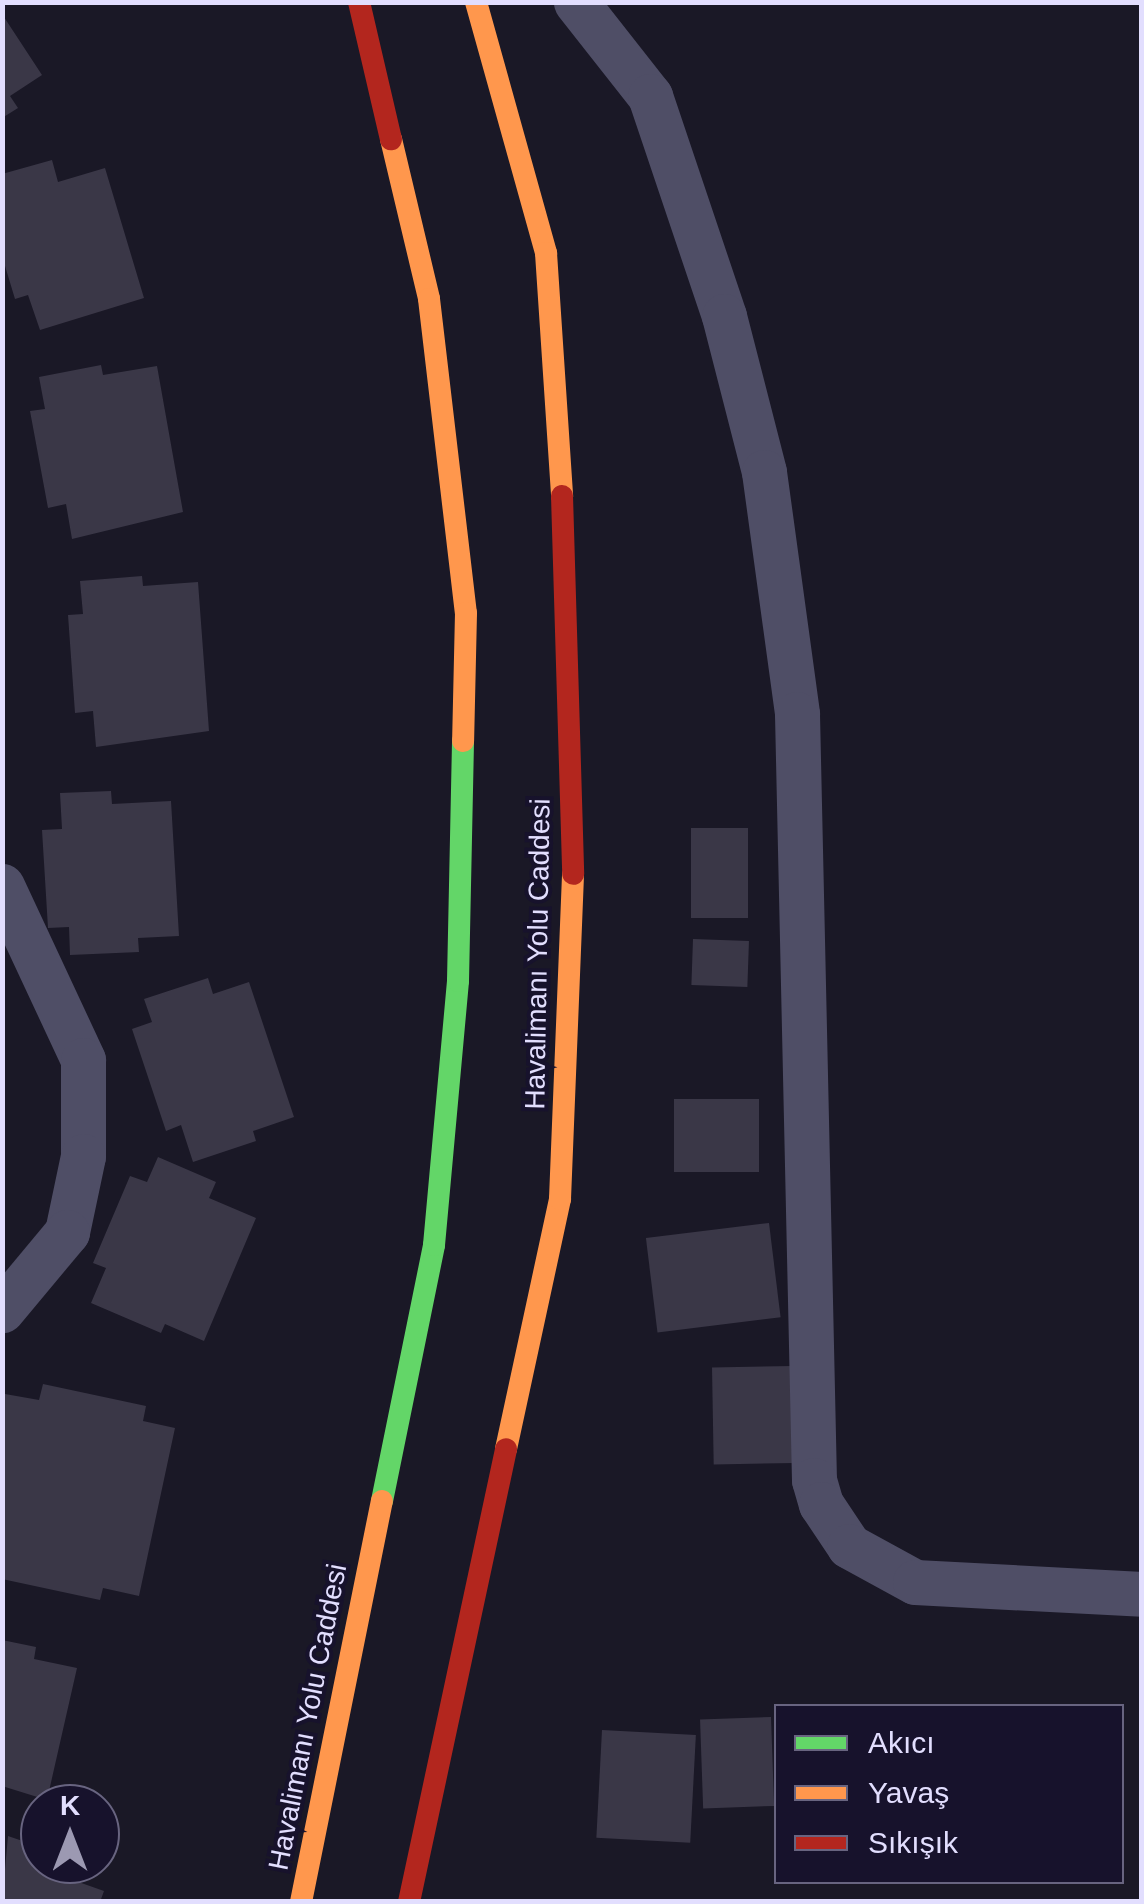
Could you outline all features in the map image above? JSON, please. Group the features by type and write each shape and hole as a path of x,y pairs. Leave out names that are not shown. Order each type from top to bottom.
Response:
{"highway":[{"name":"Havalimanı Yolu Caddesi","path":"301,1902 434,1244 458,981 466,613 430,299 359,2"},
{"name":"Havalimanı Yolu Caddesi","path":"409,1902 560,1199 574,924 569,612 546,254 476,2"}],"street":[{"path":"576,2 650,96 724,316 764,472 797,714 814,1480 821,1504 849,1546 890,1575 915,1582 1142,1594"},
{"path":"2,886 82,1060 82,1156 67,1232 2,1310"}],"building":[{"path":"2,14 42,75 10,96 18,108 2,118"},
{"path":"52,160 58,182 105,168 144,298 40,330 28,295 15,299 2,256 2,174"},
{"path":"101,365 103,375 157,366 183,512 72,539 66,504 48,508 30,411 45,409 39,377"},
{"path":"142,576 143,586 198,582 209,731 96,747 93,711 75,713 68,615 83,614 80,581"},
{"path":"111,791 112,804 171,801 179,936 138,938 139,952 70,955 69,927 48,928 42,830 62,829 60,793"},
{"path":"691,828 748,828 748,918 691,918"},
{"path":"693,939 749,941 747,987 691,985"},
{"path":"208,978 213,994 249,982 294,1117 253,1131 256,1141 193,1162 181,1125 166,1131 132,1029 152,1022 144,999"},
{"path":"674,1099 759,1099 759,1172 674,1172"},
{"path":"158,1157 216,1182 209,1198 256,1218 204,1341 165,1324 161,1333 91,1303 106,1268 93,1263 130,1176 147,1182"},
{"path":"769,1223 781,1317 658,1332 646,1238"},
{"path":"793,1366 795,1463 714,1464 712,1367"},
{"path":"43,1384 146,1406 143,1421 175,1428 139,1596 103,1588 100,1600 2,1579 2,1407 5,1394 39,1400"},
{"path":"2,1640 36,1647 34,1659 77,1668 51,1784 20,1784 20,1792 2,1786"},
{"path":"771,1717 774,1806 703,1808 700,1719"},
{"path":"602,1730 696,1735 690,1843 596,1838"},
{"path":"8,1836 20,1840 20,1884 84,1884 104,1891 100,1902 2,1902"}],"traffic: fast":[{"path":"382,1501 434,1245 458,981 463,741"}],"traffic: slow":[{"path":"476,2 546,253 562,496"},
{"path":"391,139 429,299 466,613 463,741"},
{"path":"506,1449 560,1199 573,874"},
{"path":"301,1902 382,1501"}],"traffic: jam":[{"path":"359,2 391,139"},
{"path":"562,496 573,874"},
{"path":"409,1902 506,1449"}]}
